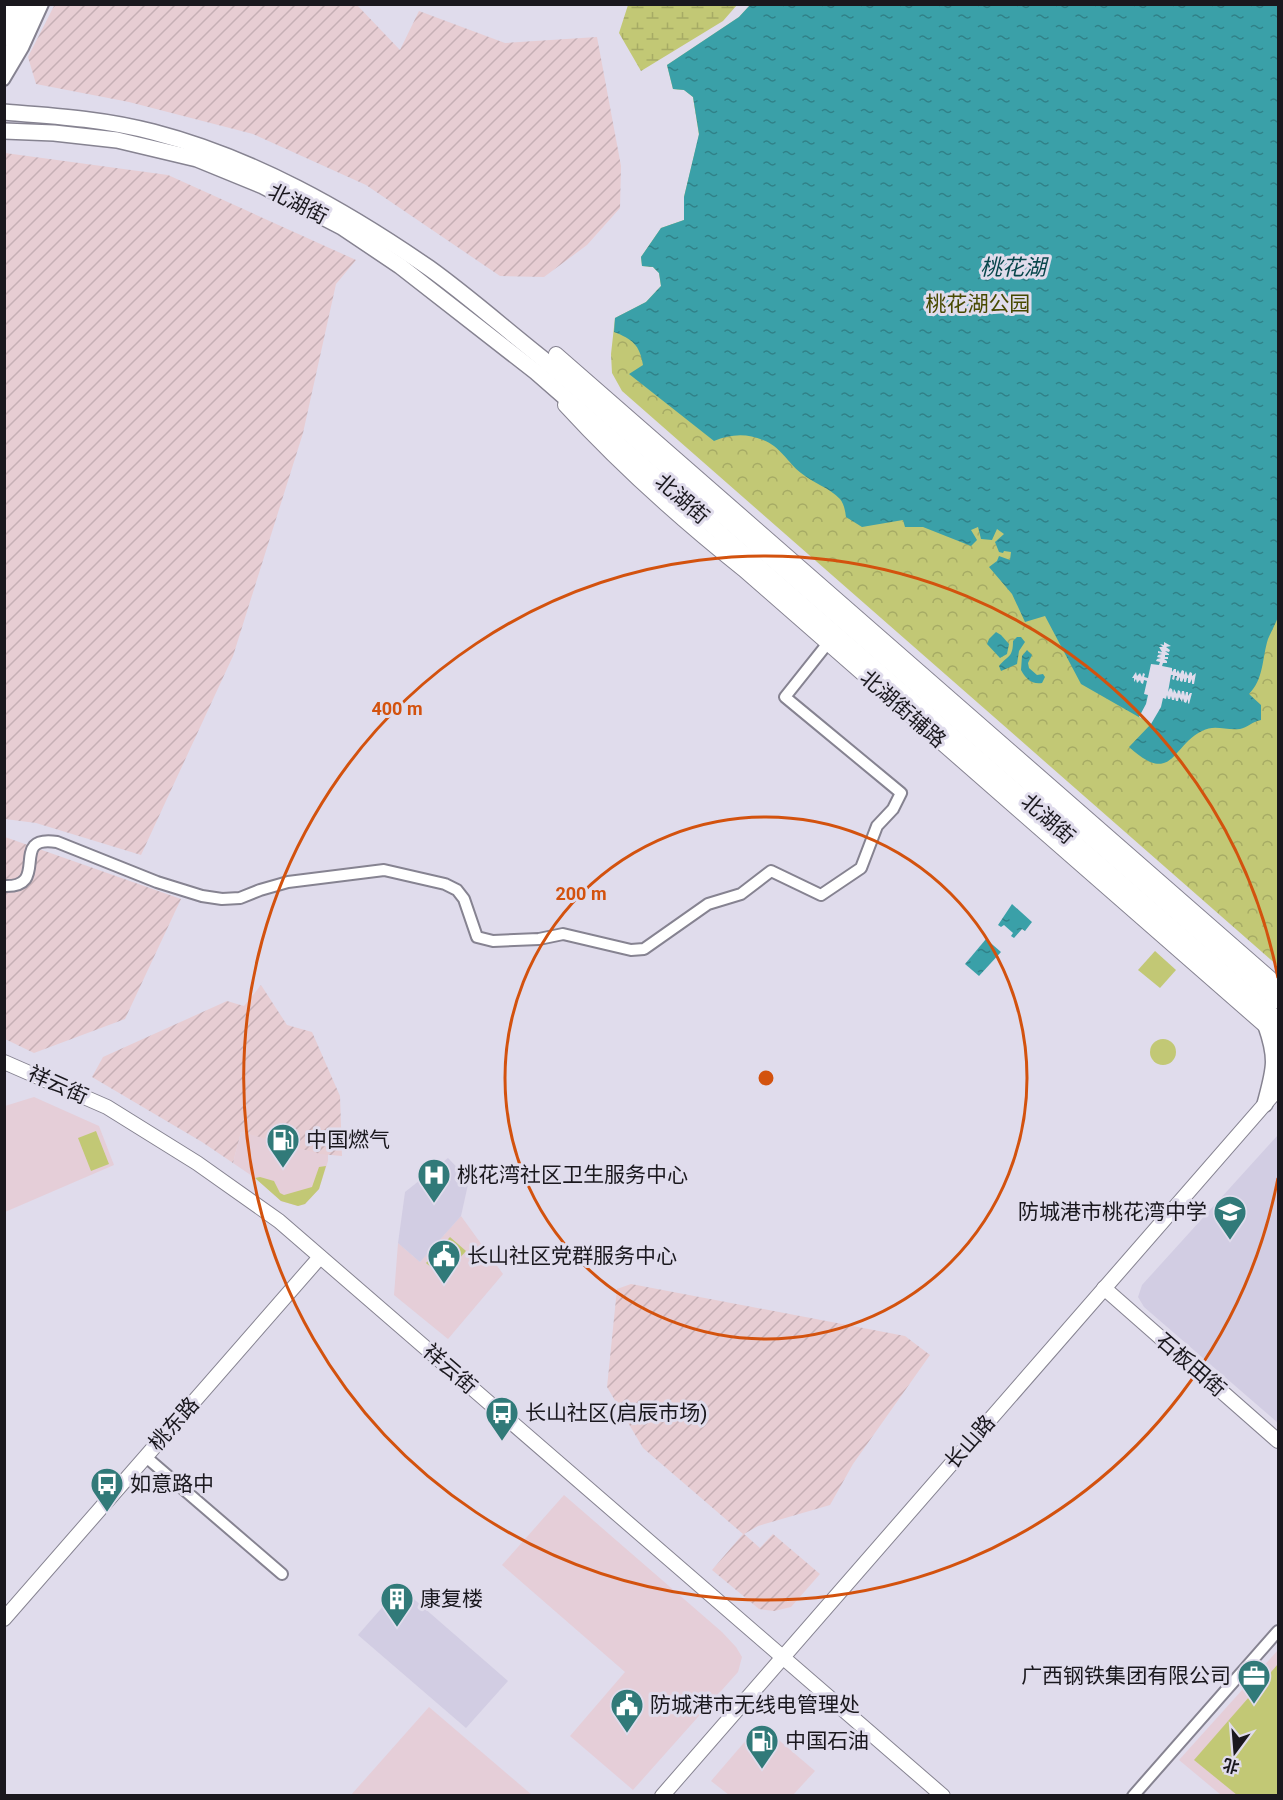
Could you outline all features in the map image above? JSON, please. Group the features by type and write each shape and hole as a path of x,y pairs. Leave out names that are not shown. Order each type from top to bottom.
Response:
{"main road":[{"path":"4,38 19,4"},
{"path":"4,68 33,4"},
{"name":"北湖街","path":"4,112 90,119 153,132 215,151 292,185 363,224 431,270 543,359 1278,1001"},
{"name":"北湖街","path":"4,131 54,133 117,140 197,159 263,186 342,227 400,266 536,372 796,607 1272,1023"},
{"path":"1272,1023 1274,1048 1272,1101"}],"street":[{"path":"4,16 10,4"},
{"path":"4,24 19,4"},
{"path":"4,80 23,48 43,4"},
{"name":"北湖街辅路","path":"556,354 1278,985"},
{"name":"北湖街辅路","path":"796,607 828,643 900,698"},
{"path":"4,886 23,882 30,872 33,845 49,841 57,842 157,882 202,896 222,899 240,898 288,882 384,870 445,884 457,890 464,899 477,937 493,941 539,939 563,934 631,950 644,949 708,904 741,894 771,871 821,895 861,868 877,826 893,809 901,793 785,697 828,643"},
{"path":"1272,1023 1278,1037"},
{"name":"祥云街","path":"4,1062 107,1107 232,1187 279,1221 943,1796"},
{"name":"长山路","path":"662,1796 1104,1288 1272,1101 1278,1089"},
{"name":"桃东路","path":"4,1619 320,1257"},
{"name":"石板田街","path":"1104,1288 1278,1441"},
{"path":"146,1457 282,1574"},
{"path":"1133,1796 1278,1631"}],"shaded area":[{"path":"55,4 357,5 400,50 419,11 505,43 597,37 621,166 620,208 587,245 544,277 500,276 366,185 253,134 129,102 36,84 28,57"},
{"path":"5,153 168,175 356,260 336,284 303,433 233,656 141,855 36,823 5,819"},
{"path":"5,837 181,899 125,1019 34,1053 5,1039"},
{"path":"261,985 287,1025 312,1032 340,1096 342,1156 320,1154 241,1132 233,1163 92,1077 103,1057 227,1001 244,1006"},
{"path":"34,1097 99,1126 114,1165 5,1212 5,1106"},
{"name":"中国燃气","path":"241,1132 328,1154 319,1189 305,1204 298,1206 281,1201 255,1178 233,1163"},
{"name":"防城港市桃花湾中学","path":"1278,1135 1278,1423 1144,1307 1138,1297 1142,1285"},
{"name":"桃花湾社区卫生服务中心","path":"448,1158 469,1180 461,1216 420,1262 398,1243 405,1192"},
{"name":"长山社区党群服务中心","path":"461,1216 503,1274 448,1339 394,1295 398,1243 420,1262"},
{"path":"631,1284 905,1336 930,1355 853,1464 830,1505 758,1526 744,1534 760,1548 773,1534 820,1574 791,1607 774,1611 759,1609 712,1570 743,1534 643,1448 607,1387 617,1289"},
{"path":"564,1495 722,1632 742,1657 738,1672 633,1790 570,1736 625,1672 502,1565"},
{"path":"400,1587 508,1681 466,1728 358,1635"},
{"name":"广西钢铁集团有限公司","path":"1278,1650 1278,1795 1221,1795 1179,1760"},
{"path":"429,1707 532,1795 351,1795"},
{"path":"760,1724 815,1771 793,1795 729,1795 711,1781"}],"green space":[{"path":"628,4 737,5 723,21 641,71 619,33"},
{"name":"桃花湖","path":"750,5 1278,5 1278,966 622,391 612,373 611,354 615,318 646,302 661,286 659,273 653,267 642,266 641,257 661,228 684,220 684,197 699,135 693,97 684,90 673,89 667,65 739,17"},
{"path":"1155,951 1176,970 1160,988 1138,970"},
{"path":"1163,1039 1172,1043 1176,1052 1172,1061 1163,1065 1154,1061 1150,1052 1154,1043"},
{"path":"96,1131 109,1164 91,1171 78,1138"},
{"path":"326,1166 319,1189 305,1204 298,1206 281,1201 255,1178 274,1181 280,1193 284,1195 312,1187 319,1167"},
{"path":"450,1237 466,1251 443,1277 426,1263"},
{"name":"广西钢铁集团有限公司","path":"1278,1664 1278,1795 1237,1795 1194,1760"}],"water":[{"name":"桃花湖","path":"750,5 1278,5 1278,617 1268,639 1260,675 1249,694 1261,705 1261,720 1240,729 1211,728 1202,731 1192,737 1171,759 1164,763 1155,763 1144,758 1129,747 1151,724 1081,684 1045,616 1025,622 1012,594 989,567 997,561 999,556 1010,560 1011,552 999,552 995,542 1004,534 997,529 992,540 981,539 978,527 971,530 977,540 971,546 923,527 905,527 903,520 862,527 846,517 842,503 836,495 801,473 769,443 745,435 714,441 629,374 643,365 642,358 634,344 626,337 614,332 615,318 646,302 661,286 659,273 653,267 642,266 641,257 661,228 684,220 684,197 699,134 693,97 684,90 673,89 667,65 739,17"},
{"path":"996,632 1009,644 1007,654 1000,658 987,644"},
{"path":"1021,637 1025,642 1019,651 1017,664 1001,671 999,666 1011,653 1013,641"},
{"path":"1027,650 1032,655 1028,663 1029,668 1037,675 1043,674 1045,677 1042,683 1029,680 1021,670 1022,656"},
{"path":"1012,904 1032,922 1025,931 1022,929 1014,938 1011,936 1013,933 1004,925 1001,927 998,925"},
{"path":"986,939 1001,952 979,976 965,964"}],"pier":[{"path":"1164,642 1171,646 1166,647 1170,650 1165,651 1169,655 1165,655 1168,657 1164,659 1167,663 1163,663 1162,666 1172,668 1172,672 1176,669 1176,673 1178,670 1180,674 1182,670 1184,675 1186,671 1188,676 1190,672 1192,676 1196,673 1194,684 1192,684 1192,679 1188,683 1188,678 1184,682 1184,678 1182,682 1180,677 1178,681 1177,676 1174,680 1171,675 1168,692 1170,688 1173,693 1174,689 1177,694 1178,690 1180,691 1181,695 1184,691 1185,696 1186,692 1188,696 1192,693 1189,704 1188,699 1186,703 1183,698 1182,702 1179,697 1176,701 1175,697 1172,700 1171,696 1168,699 1167,695 1166,699 1163,698 1161,707 1151,724 1139,717 1148,695 1144,694 1147,681 1144,680 1143,684 1140,680 1137,683 1136,679 1134,682 1132,678 1136,672 1137,676 1140,673 1142,677 1143,673 1144,677 1148,678 1151,664 1159,665 1160,662 1156,661 1161,658 1157,657 1162,654 1158,651 1162,652 1159,647 1163,647 1160,644 1164,645"}],"place":[{"name":"中国燃气","path":"283,1169"},
{"name":"桃花湾社区卫生服务中心","path":"434,1204"},
{"name":"防城港市桃花湾中学","path":"1230,1241"},
{"name":"长山社区党群服务中心","path":"444,1285"},
{"name":"长山社区(启辰市场)","path":"502,1442"},
{"name":"如意路中","path":"107,1513"},
{"name":"康复楼","path":"397,1628"},
{"name":"广西钢铁集团有限公司","path":"1254,1705"},
{"name":"防城港市无线电管理处","path":"627,1734"},
{"name":"中国石油","path":"762,1770"}],"park label":[{"name":"桃花湖公园","path":"978,304"}]}
